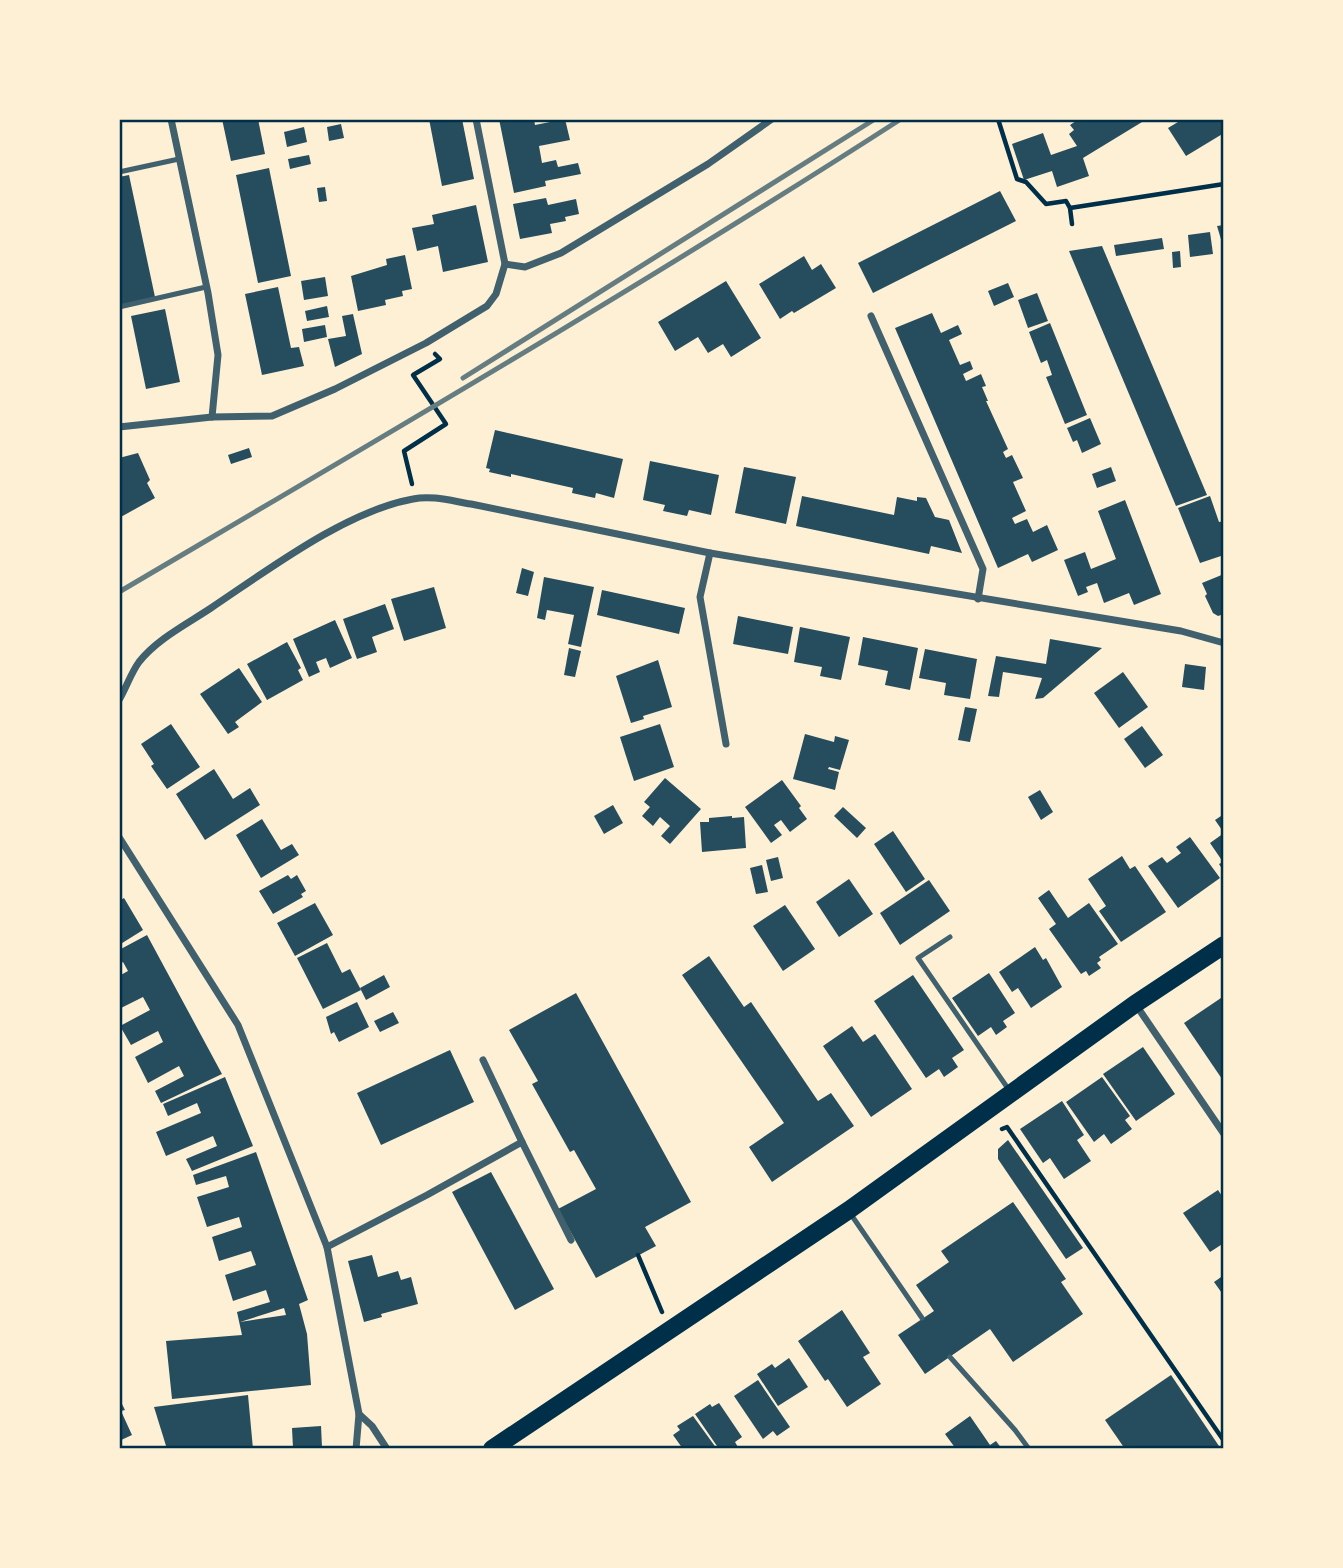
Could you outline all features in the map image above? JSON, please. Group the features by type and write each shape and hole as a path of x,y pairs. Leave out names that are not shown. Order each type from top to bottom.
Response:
{"main road":[{"path":"492,1449 849,1210 1135,1004 1224,945"}],"street":[{"path":"171,119 218,355 212,417"},
{"path":"119,427 212,417 272,416 335,389 426,343 486,306 496,294 505,264 476,119"},
{"path":"505,264 525,267 561,253 708,164 772,119"},
{"path":"871,316 983,569 978,599"},
{"path":"119,700 138,663 163,640 319,539 356,519 415,498 436,498 471,504 710,553 1181,631 1224,643"},
{"path":"710,553 700,597 726,744"},
{"path":"119,837 238,1025 327,1247 359,1414 356,1449"},
{"path":"1135,1004 1224,1134"},
{"path":"483,1060 571,1240"},
{"path":"327,1247 523,1142"},
{"path":"359,1414 372,1426 387,1449"}],"lane":[{"path":"119,172 179,159"},
{"path":"119,306 206,287"},
{"path":"950,937 918,958 1011,1093"},
{"path":"849,1210 922,1318"},
{"path":"950,1357 1029,1449"}],"path":[{"path":"999,119 1017,179 1026,182 1046,205 1066,201 1070,208 1072,224"},
{"path":"1070,208 1224,184"},
{"path":"415,498 404,451 446,424 413,375 440,359"},
{"path":"978,1118 993,1134 1007,1127 1224,1441"},
{"path":"638,1255 662,1313"}],"building":[{"path":"222,119 258,119 265,154 231,161"},
{"path":"429,119 462,119 474,179 442,186"},
{"path":"499,119 534,119 535,125 565,119 570,140 539,146 542,163 556,160 558,167 578,163 581,174 545,181 546,186 514,193"},
{"path":"1079,119 1147,119 1083,158 1089,176 1057,187 1052,171 1024,180 1012,144 1043,133 1051,155 1077,146 1069,134 1074,130 1070,125"},
{"path":"1183,119 1224,119 1224,133 1186,156 1168,128"},
{"path":"341,124 344,138 329,141 327,127"},
{"path":"304,127 307,142 287,147 284,132"},
{"path":"309,155 311,164 290,169 288,159"},
{"path":"269,168 291,276 258,283 236,175"},
{"path":"129,175 155,297 121,305 119,177"},
{"path":"325,187 327,201 319,202 317,188"},
{"path":"1000,191 1016,221 873,293 858,263"},
{"path":"546,198 548,205 576,199 579,214 565,217 566,221 550,224 552,233 520,239 513,204"},
{"path":"476,205 488,262 443,272 438,246 417,251 412,228 434,224 432,215"},
{"path":"1224,225 1224,246 1223,246 1217,226"},
{"path":"1210,232 1213,254 1190,257 1188,235"},
{"path":"1162,238 1164,249 1116,256 1114,245"},
{"path":"1102,246 1207,495 1176,506 1069,251"},
{"path":"1180,251 1181,267 1173,268 1172,252"},
{"path":"405,255 412,289 402,291 403,296 385,300 386,305 358,311 351,276 387,265 386,259"},
{"path":"804,256 812,270 821,264 836,288 780,319 759,284"},
{"path":"325,277 328,296 304,300 301,281"},
{"path":"726,281 761,338 731,357 723,344 708,353 698,337 675,351 658,322"},
{"path":"1008,283 1014,297 994,306 988,291"},
{"path":"278,287 291,348 299,347 304,366 262,375 245,294"},
{"path":"1037,293 1048,321 1028,328 1018,300"},
{"path":"327,306 329,317 307,321 305,311"},
{"path":"165,309 180,382 146,389 131,316"},
{"path":"932,313 941,333 958,325 962,334 949,340 960,365 970,361 973,369 963,374 966,381 981,374 986,386 982,387 986,401 1008,449 1003,452 1006,458 1012,455 1023,478 1013,482 1026,511 1012,518 1015,524 1027,519 1033,532 1047,525 1058,550 1032,562 1028,554 998,568 895,328"},
{"path":"353,314 362,354 335,367 328,339 346,336 342,316"},
{"path":"1050,323 1087,415 1065,424 1046,377 1052,375 1047,360 1041,363 1029,332"},
{"path":"325,325 327,337 304,342 302,329"},
{"path":"1090,418 1101,444 1082,453 1077,440 1073,442 1067,428"},
{"path":"495,430 623,459 614,498 596,493 595,498 572,493 573,488 511,474 511,477 489,472 490,469 486,468"},
{"path":"249,448 252,457 231,464 228,455"},
{"path":"138,453 150,480 147,483 155,498 119,518 119,458"},
{"path":"650,461 719,475 711,515 689,510 687,516 663,511 665,505 643,500"},
{"path":"744,467 796,477 786,524 735,513"},
{"path":"1111,467 1116,481 1097,488 1092,474"},
{"path":"802,496 894,515 897,497 917,501 917,497 926,498 935,517 949,520 962,553 931,546 929,554 796,526"},
{"path":"1210,496 1219,522 1224,521 1224,555 1200,563 1178,508"},
{"path":"1125,500 1161,594 1134,605 1129,593 1104,603 1097,583 1086,587 1088,592 1078,596 1064,560 1085,552 1091,569 1116,559 1098,511"},
{"path":"522,568 534,572 528,596 516,593"},
{"path":"1224,574 1224,614 1218,616 1213,613 1202,583"},
{"path":"544,577 594,587 581,647 568,644 574,615 547,610 545,620 537,618"},
{"path":"434,587 446,628 404,641 391,599"},
{"path":"602,590 685,608 679,634 597,615"},
{"path":"385,604 394,629 372,637 377,652 357,659 343,619"},
{"path":"738,616 793,627 788,654 733,644"},
{"path":"335,620 352,658 330,668 326,658 316,662 320,672 309,677 293,639"},
{"path":"800,627 850,637 841,680 820,676 822,667 794,662"},
{"path":"863,637 918,648 910,690 885,685 888,671 858,665"},
{"path":"1050,639 1102,648 1043,698 1035,699 1042,678 1003,672 999,697 988,696 996,656 1046,664"},
{"path":"287,642 301,668 298,670 303,680 267,700 247,664"},
{"path":"569,648 581,651 575,677 564,675"},
{"path":"925,649 977,659 970,699 944,695 946,683 919,678"},
{"path":"658,660 672,707 643,716 644,719 631,723 616,676"},
{"path":"1185,664 1206,667 1204,690 1182,687"},
{"path":"239,668 262,702 235,722 239,727 228,734 200,694"},
{"path":"1123,672 1148,707 1119,728 1094,693"},
{"path":"965,707 977,709 970,742 958,740"},
{"path":"171,724 200,767 167,789 151,766 154,764 141,744"},
{"path":"660,724 674,767 634,781 620,737"},
{"path":"1142,726 1163,755 1145,768 1124,739"},
{"path":"805,734 834,742 835,736 849,740 840,770 828,769 839,772 835,790 793,779"},
{"path":"214,769 233,799 250,788 260,805 205,840 176,794"},
{"path":"665,778 701,809 670,844 661,836 670,826 660,817 653,826 642,816 650,807 644,802"},
{"path":"782,780 807,819 790,832 781,820 774,825 782,835 771,843 745,807"},
{"path":"1040,790 1053,812 1041,820 1028,797"},
{"path":"613,805 623,823 604,834 594,816"},
{"path":"843,807 866,828 857,838 834,816"},
{"path":"1224,814 1224,833 1215,820"},
{"path":"744,817 746,848 702,852 700,822 709,822 709,818"},
{"path":"262,819 281,850 292,844 299,855 261,878 236,835"},
{"path":"893,831 925,879 906,892 874,844"},
{"path":"1224,833 1224,872 1219,864 1223,862 1210,843"},
{"path":"1190,837 1220,878 1178,908 1148,866 1162,857 1167,863 1181,853 1176,847"},
{"path":"1122,856 1130,869 1135,866 1166,912 1121,942 1099,911 1106,906 1088,879"},
{"path":"778,857 783,878 771,881 766,860"},
{"path":"762,865 768,892 756,894 750,868"},
{"path":"288,875 291,879 297,875 306,891 301,894 303,897 273,914 259,891"},
{"path":"849,879 873,914 839,937 816,902"},
{"path":"929,880 950,911 900,945 880,913"},
{"path":"1049,890 1068,918 1089,903 1118,944 1099,957 1101,960 1097,963 1101,968 1089,976 1086,971 1081,974 1049,929 1056,924 1038,898"},
{"path":"124,898 143,930 119,945 119,901"},
{"path":"315,903 333,935 295,956 277,923"},
{"path":"785,905 815,949 783,971 753,926"},
{"path":"147,935 222,1074 161,1103 155,1091 184,1076 179,1066 148,1083 135,1057 163,1042 158,1031 131,1045 120,1026 150,1010 143,997 119,1009 119,976 128,971 123,962 119,964 119,950"},
{"path":"327,943 342,973 350,969 361,990 323,1009 297,958"},
{"path":"1035,947 1043,960 1046,958 1062,987 1031,1008 1018,988 1012,992 999,972"},
{"path":"709,956 744,1007 751,1002 818,1101 831,1093 854,1126 772,1182 749,1147 784,1123 682,975"},
{"path":"989,973 1015,1013 1003,1021 1007,1027 996,1035 991,1027 978,1036 952,998"},
{"path":"384,975 390,987 366,1000 360,988"},
{"path":"913,975 964,1050 952,1058 958,1067 944,1077 939,1069 926,1078 874,1001"},
{"path":"576,993 691,1202 645,1227 656,1246 596,1278 558,1209 596,1189 574,1150 570,1152 532,1084 538,1081 509,1030"},
{"path":"1221,998 1224,1002 1222,1079 1184,1023"},
{"path":"357,1002 369,1027 339,1042 334,1032 331,1034 326,1017"},
{"path":"393,1012 399,1023 380,1032 374,1021"},
{"path":"852,1026 863,1042 875,1034 912,1089 871,1117 823,1046"},
{"path":"1143,1047 1175,1094 1136,1121 1103,1074"},
{"path":"450,1050 474,1102 381,1145 357,1093"},
{"path":"225,1077 253,1146 192,1171 186,1159 217,1146 213,1136 166,1156 156,1132 201,1113 197,1103 168,1116 163,1104"},
{"path":"1102,1077 1130,1116 1125,1120 1132,1129 1111,1144 1104,1134 1094,1142 1066,1102"},
{"path":"1062,1101 1084,1135 1077,1140 1091,1161 1064,1179 1050,1158 1043,1163 1020,1129"},
{"path":"1008,1140 1083,1248 1066,1259 998,1159 998,1149"},
{"path":"256,1152 308,1300 299,1304 307,1334 311,1385 172,1399 166,1341 242,1335 237,1312 270,1302 266,1290 233,1301 225,1275 256,1265 251,1251 219,1261 212,1237 242,1227 239,1217 207,1227 197,1197 229,1187 226,1176 196,1185 193,1175","holes":["284,1308 286,1315 240,1322"]},
{"path":"491,1172 554,1289 515,1310 452,1192"},
{"path":"1218,1190 1224,1199 1224,1243 1210,1252 1183,1213"},
{"path":"1013,1202 1066,1279 1061,1282 1083,1314 1013,1362 990,1329 925,1374 898,1335 934,1311 916,1285 949,1262 941,1251"},
{"path":"372,1255 378,1277 398,1271 401,1280 411,1277 418,1304 381,1314 382,1317 364,1322 348,1261"},
{"path":"1224,1275 1224,1296 1214,1282"},
{"path":"842,1310 870,1353 863,1357 881,1384 847,1407 828,1379 825,1381 798,1341"},
{"path":"789,1358 808,1387 778,1406 757,1374 772,1364 775,1368"},
{"path":"1171,1375 1221,1449 1125,1449 1105,1420"},
{"path":"758,1380 790,1427 777,1436 773,1431 763,1439 734,1396"},
{"path":"248,1395 253,1449 167,1449 154,1407"},
{"path":"119,1398 125,1410 121,1411 132,1435 119,1441"},
{"path":"719,1403 742,1437 735,1442 739,1449 719,1449 695,1414 710,1404 712,1407"},
{"path":"693,1416 717,1449 683,1449 673,1435 680,1430 677,1426"},
{"path":"970,1416 990,1445 996,1441 1002,1449 956,1449 945,1434"},
{"path":"321,1426 322,1447 293,1448 292,1428"}],"railway":[{"path":"463,378 875,119"},
{"path":"119,592 415,418 901,119"}]}
